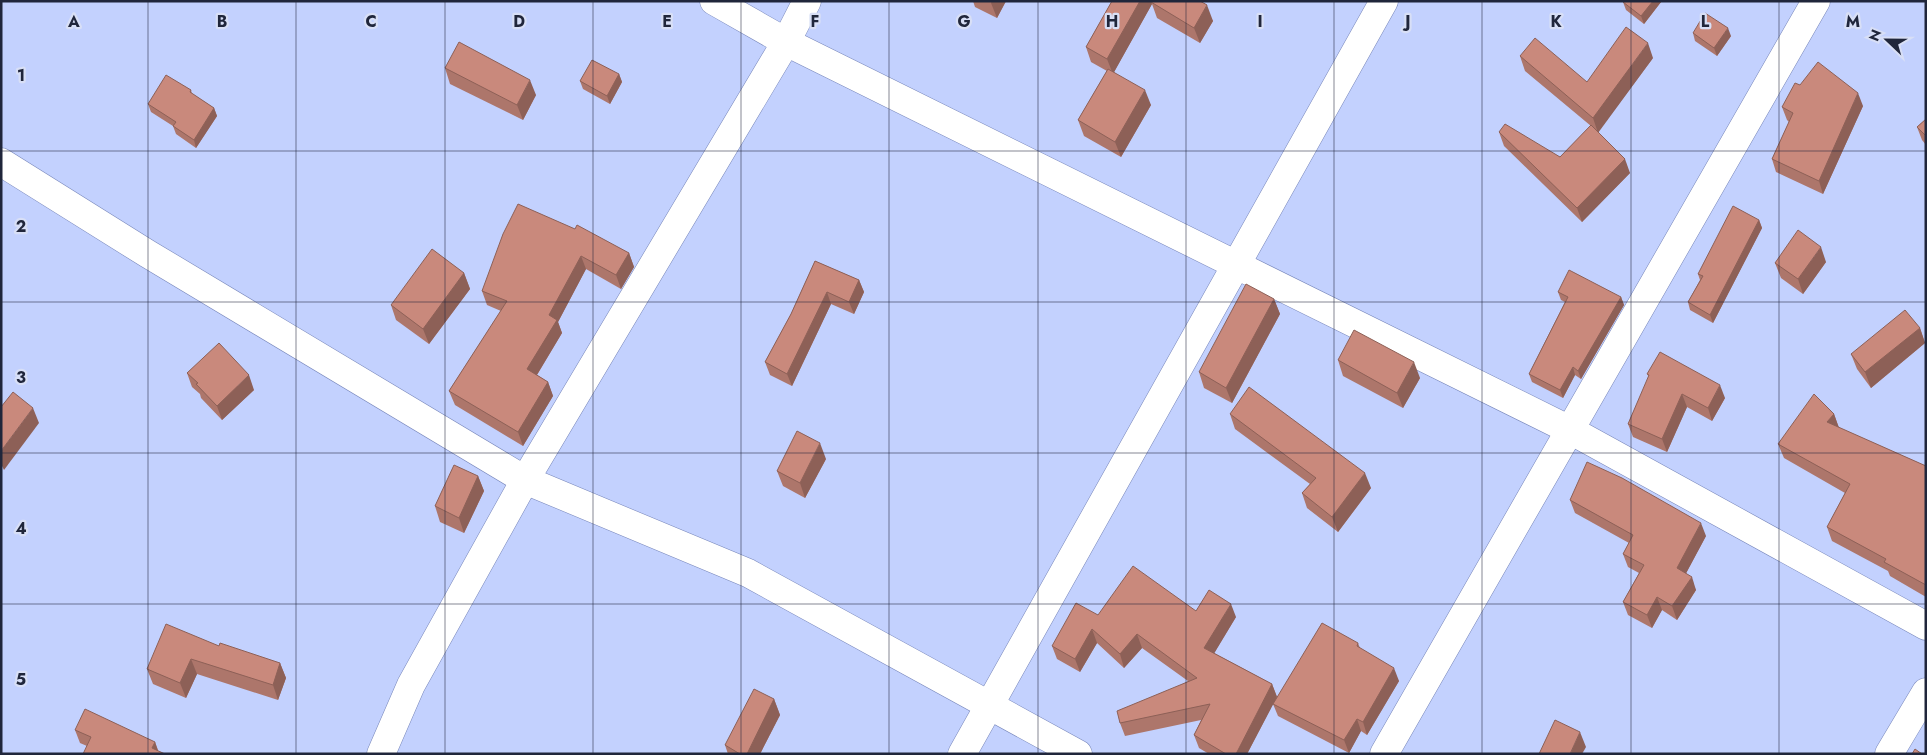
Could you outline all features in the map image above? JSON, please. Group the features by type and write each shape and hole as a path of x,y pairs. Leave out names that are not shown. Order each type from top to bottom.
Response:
{"street":[{"path":"714,1 786,42 1570,430 1926,626"},
{"path":"381,754 411,686 525,480 786,42 807,1"},
{"path":"962,754 1384,1"},
{"path":"1384,754 1816,1"},
{"path":"1,162 148,254 525,480 748,574 1078,754"},
{"path":"1889,754 1926,692"}],"building":[{"path":"1112,1 1140,1 1107,59 1086,47"},
{"path":"1152,1 1200,1 1207,5 1194,28"},
{"path":"1623,1 1653,1 1641,16"},
{"path":"1705,13 1728,28 1714,48 1693,33"},
{"path":"1626,27 1648,43 1593,118 1520,56 1535,38 1587,82"},
{"path":"459,42 530,80 517,105 445,68"},
{"path":"592,60 619,74 607,96 580,81"},
{"path":"1818,62 1858,93 1819,181 1772,159 1793,113 1782,107 1795,83 1800,85"},
{"path":"1108,69 1145,90 1115,142 1078,120"},
{"path":"166,75 191,90 190,92 214,108 194,140 173,126 176,122 148,104"},
{"path":"1926,119 1926,136 1917,127"},
{"path":"1505,124 1560,157 1591,125 1625,159 1577,208 1499,132"},
{"path":"518,204 575,229 577,225 629,253 616,275 581,256 549,315 557,320 527,369 548,382 518,432 449,391 507,301 482,291 503,234"},
{"path":"1733,206 1759,220 1710,315 1688,302 1703,276 1698,274"},
{"path":"1798,230 1821,247 1798,279 1775,263"},
{"path":"432,249 464,273 423,329 391,305"},
{"path":"815,261 859,280 849,302 827,292 787,374 765,362 791,314"},
{"path":"1569,270 1621,297 1578,371 1573,367 1560,390 1529,374 1568,297 1558,292"},
{"path":"1246,284 1274,299 1226,388 1199,372"},
{"path":"1905,310 1920,328 1865,372 1851,354"},
{"path":"1354,330 1414,362 1397,393 1338,360"},
{"path":"219,343 249,375 217,406 187,373"},
{"path":"1660,352 1720,385 1708,408 1682,394 1662,439 1628,424 1649,375 1647,374"},
{"path":"1249,387 1365,473 1332,517 1302,493 1316,478 1230,414"},
{"path":"13,392 33,408 1,451 1,407"},
{"path":"1814,394 1834,414 1827,422 1926,466 1926,585 1884,562 1886,559 1827,527 1850,484 1778,444"},
{"path":"797,431 820,443 800,483 777,471"},
{"path":"1587,462 1622,478 1701,523 1677,568 1692,577 1672,606 1657,597 1647,615 1623,602 1644,565 1623,554 1633,535 1570,500"},
{"path":"454,465 478,476 459,518 435,506"},
{"path":"1133,566 1196,611 1209,590 1231,604 1204,648 1272,684 1236,754 1226,754 1194,735 1210,704 1120,723 1117,711 1197,678 1137,634 1120,654 1092,629 1075,659 1052,646 1076,603 1098,615"},
{"path":"1322,623 1358,643 1357,646 1394,668 1363,722 1357,719 1344,740 1273,704"},
{"path":"166,624 219,646 220,643 280,663 273,685 191,659 180,683 147,669"},
{"path":"754,689 774,699 747,754 740,754 725,745"},
{"path":"85,709 155,742 152,748 165,754 83,754 91,737 75,730"},
{"path":"1555,720 1580,732 1570,754 1539,754"},
{"path":"1915,749 1922,754 1912,754"}]}
